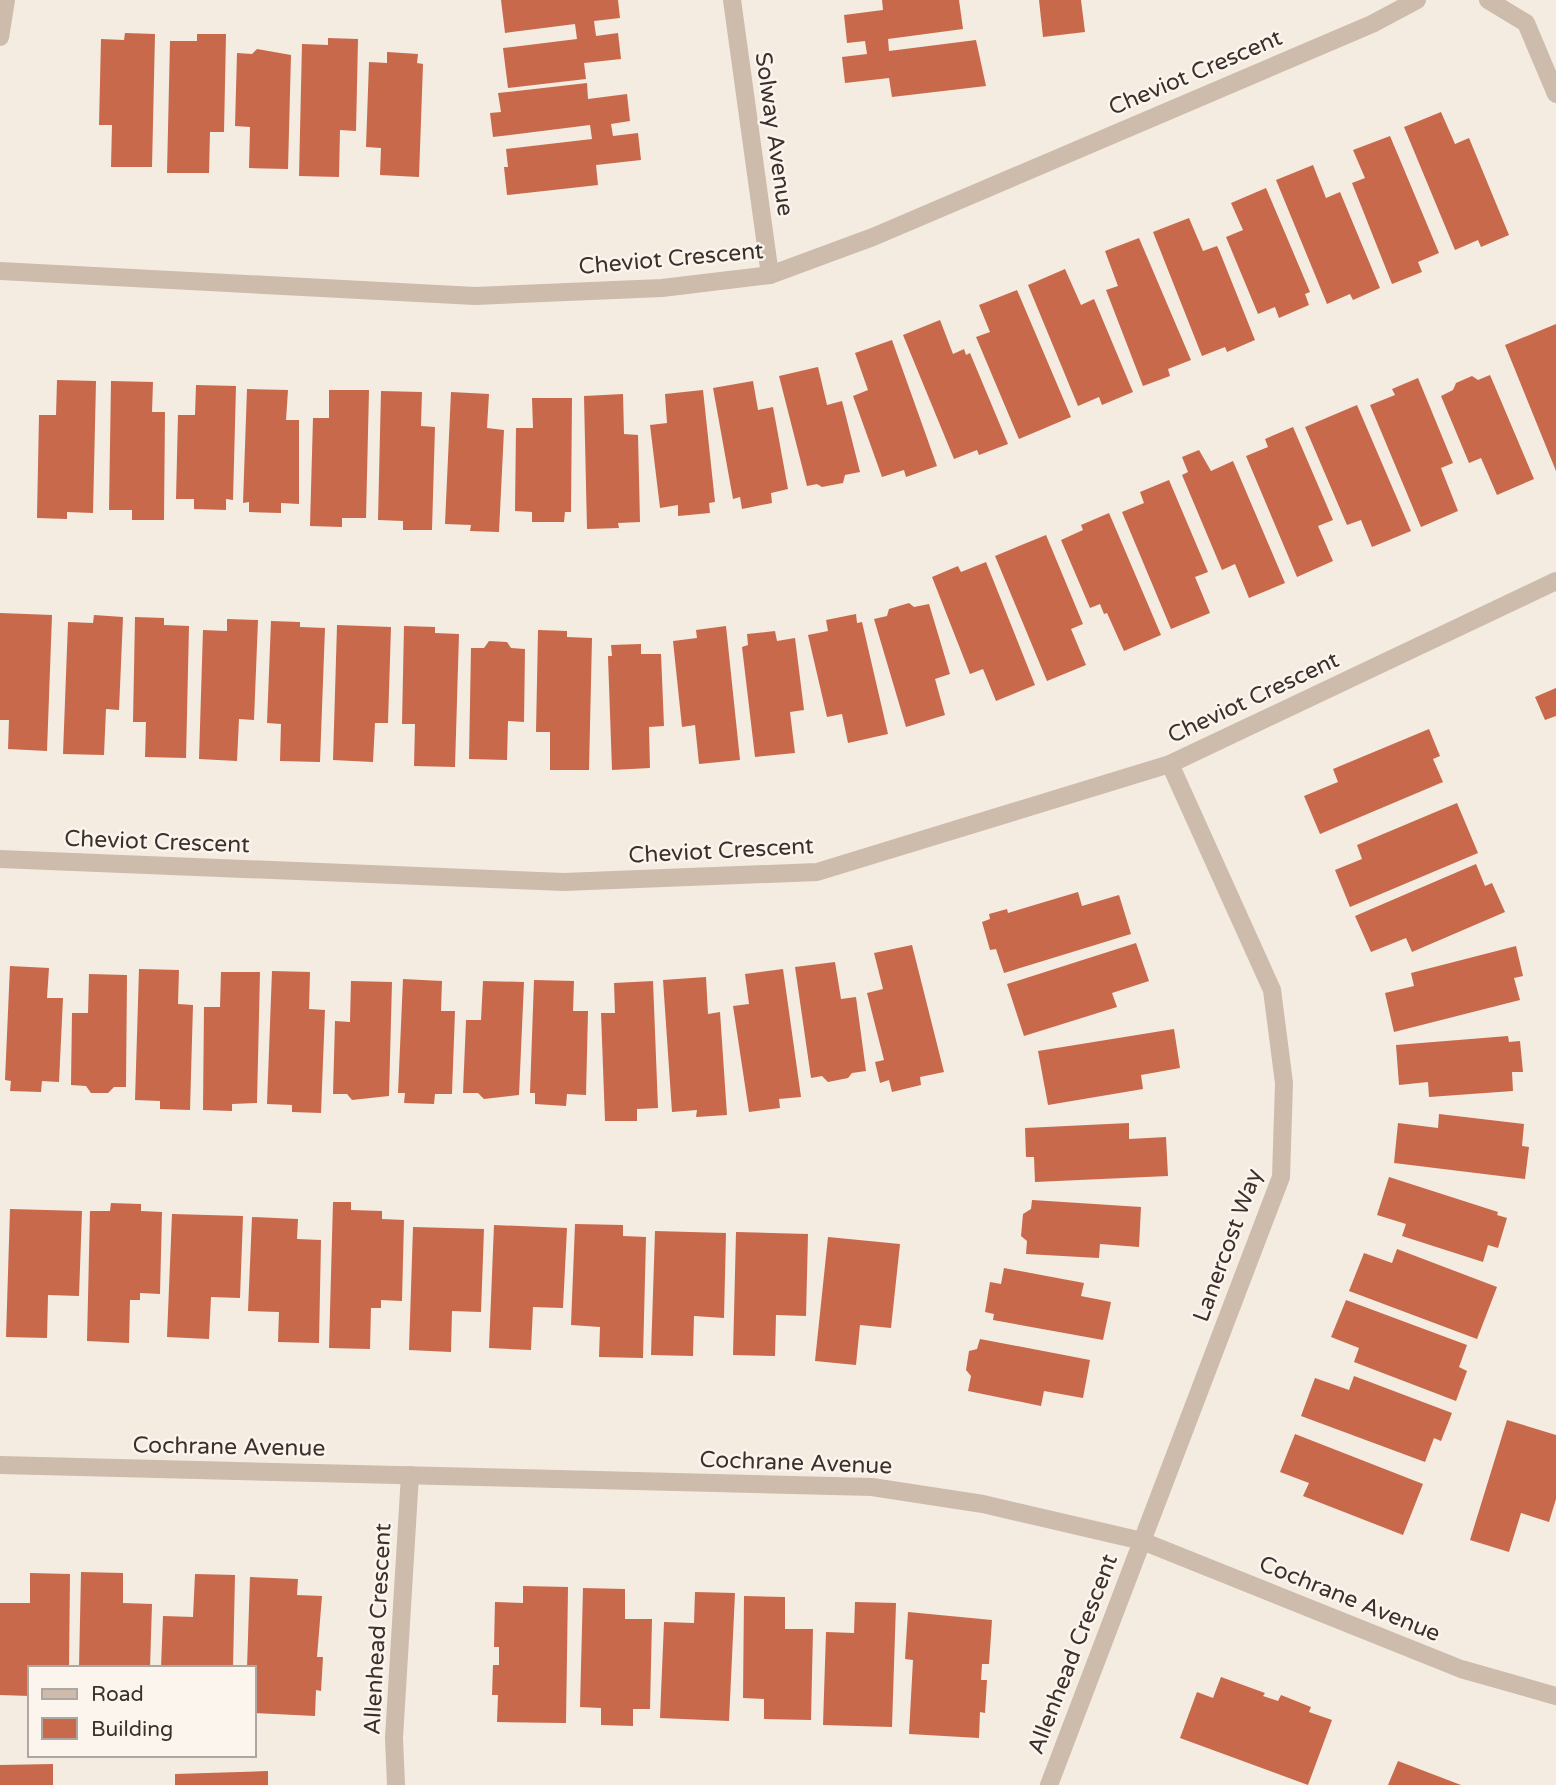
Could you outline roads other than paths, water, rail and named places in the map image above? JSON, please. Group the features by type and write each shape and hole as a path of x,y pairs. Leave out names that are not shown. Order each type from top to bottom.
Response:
{"street":[{"path":"0,37 6,0"},
{"name":"Solway Avenue","path":"732,0 769,275"},
{"name":"Cheviot Crescent","path":"0,271 475,296 662,288 769,275 873,237 1372,23 1418,0"},
{"path":"1488,0 1526,23 1556,94"},
{"name":"Cheviot Crescent","path":"0,859 564,882 817,872 1170,764 1556,581"},
{"name":"Lanercost Way","path":"1142,1541 1281,1177 1284,1083 1272,990 1170,764"},
{"name":"Cochrane Avenue","path":"0,1465 872,1487 983,1504 1142,1541 1461,1669 1556,1696"},
{"name":"Allenhead Crescent","path":"396,1785 394,1738 410,1475"},
{"name":"Allenhead Crescent","path":"1049,1785 1142,1541"}]}
